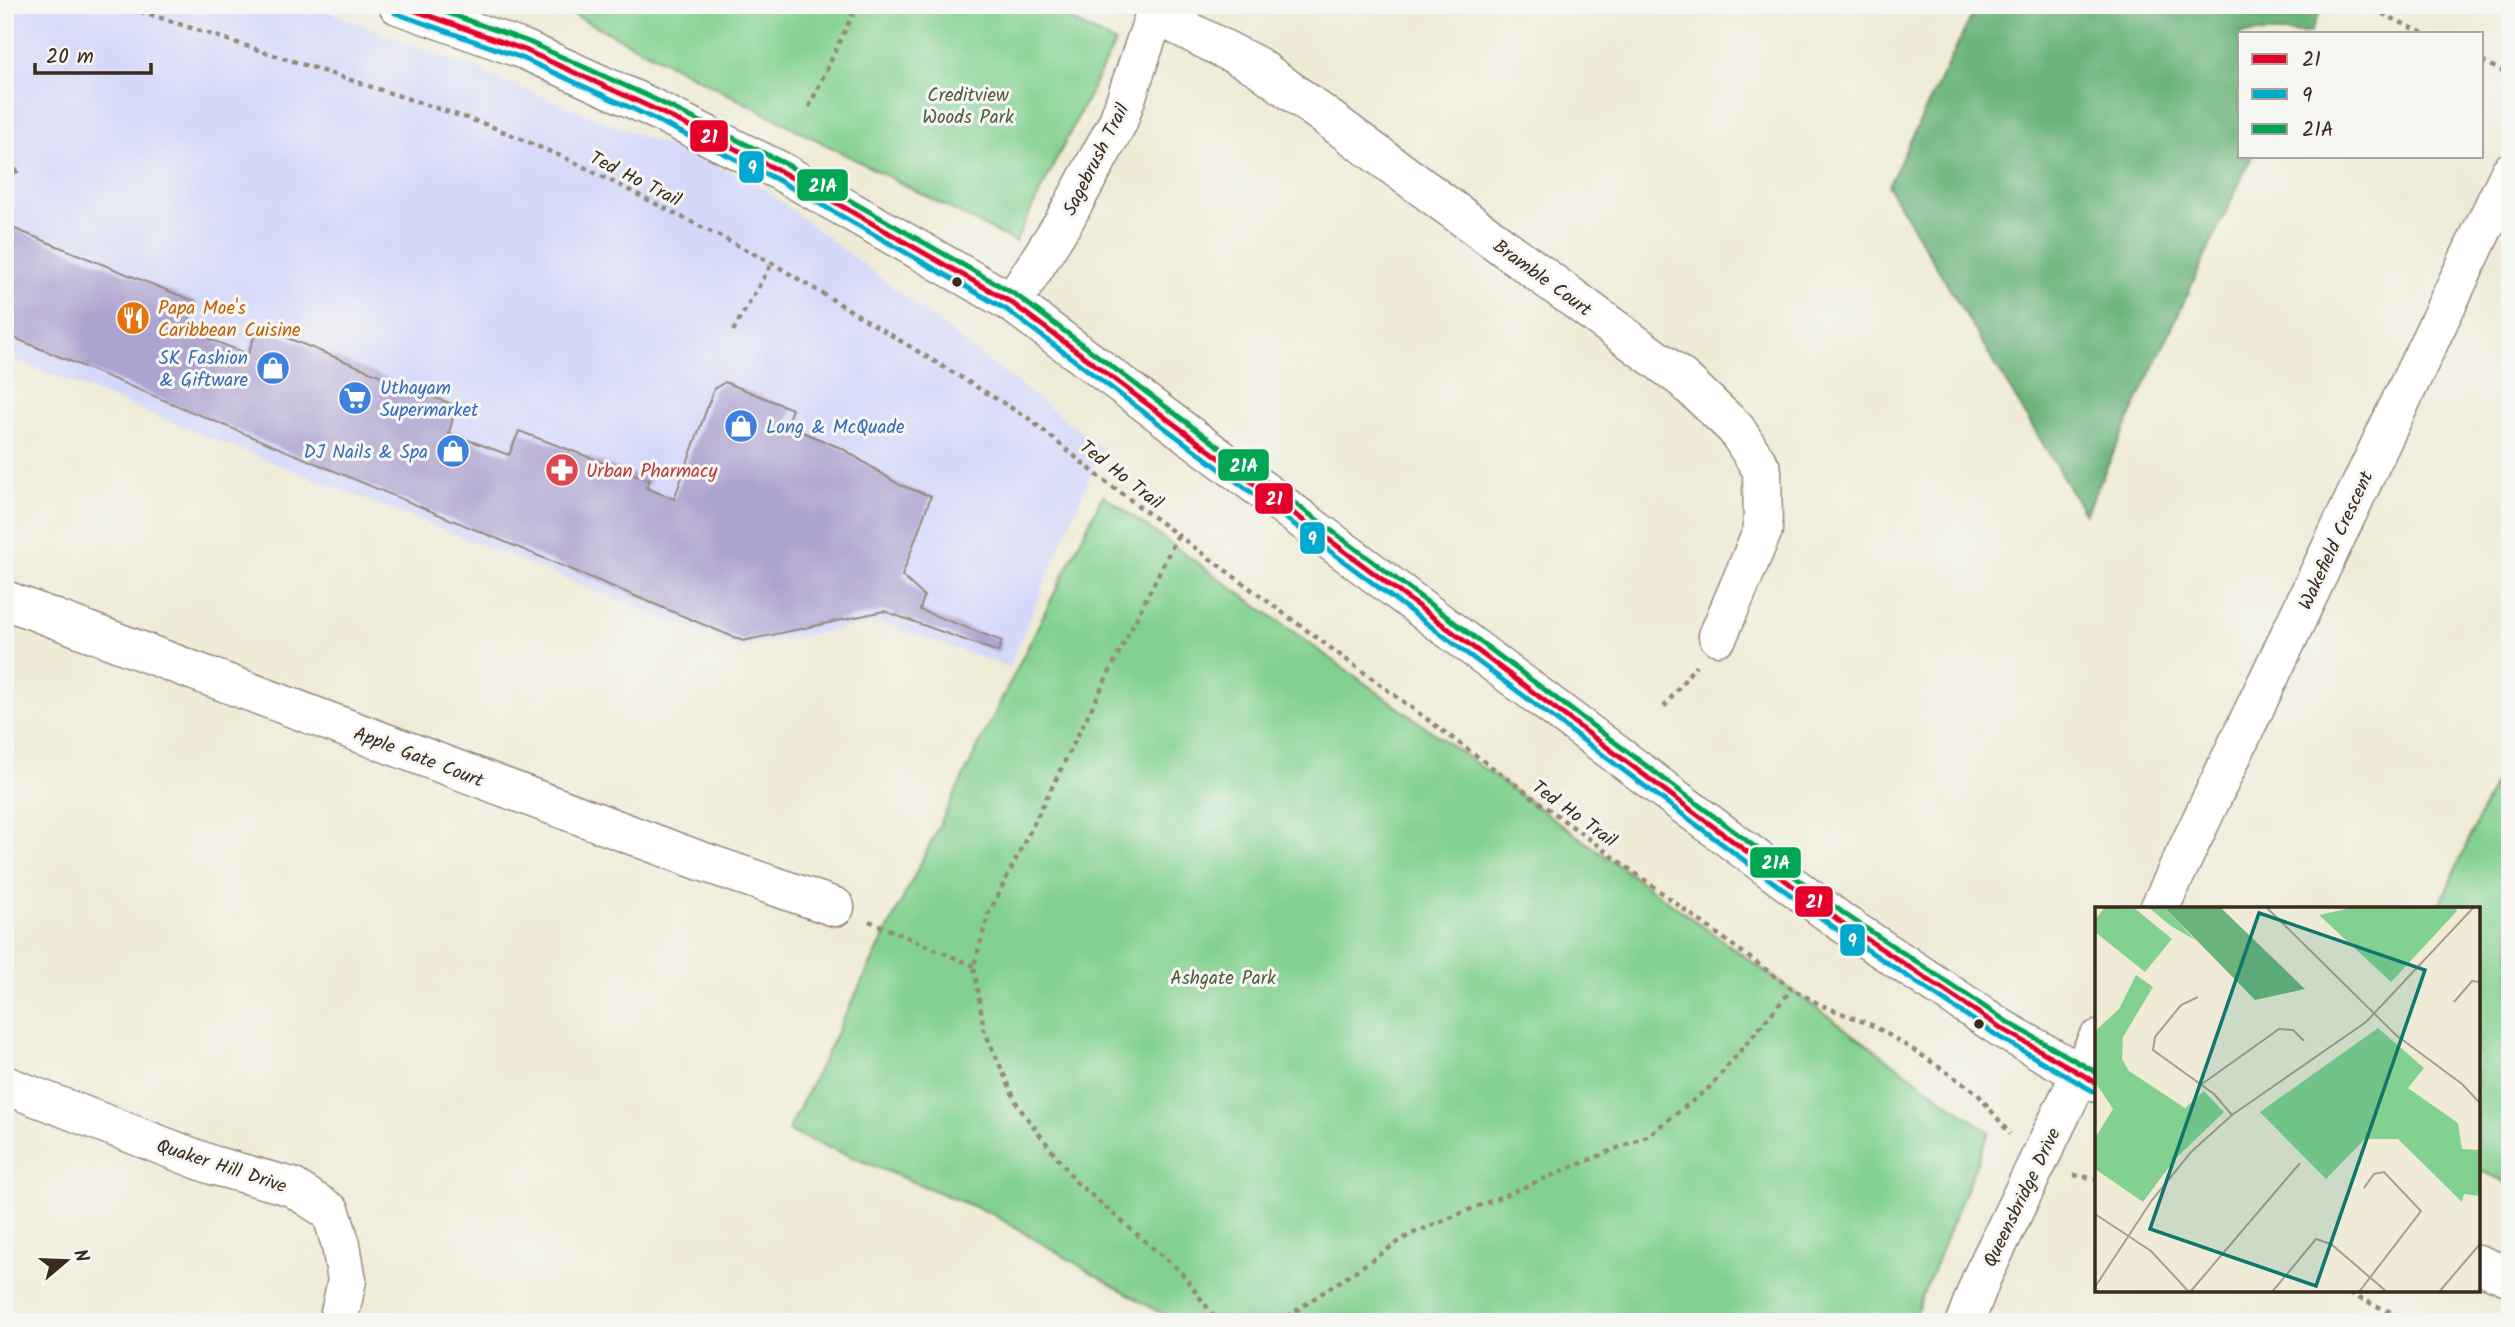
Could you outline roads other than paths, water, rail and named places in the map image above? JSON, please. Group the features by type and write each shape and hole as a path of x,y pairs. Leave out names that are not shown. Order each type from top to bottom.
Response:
{"street":[{"path":"398,5 525,50 648,106 791,177 1012,303 1841,922 2004,1030 2088,1079 2095,1049"},
{"name":"Sagebrush Trail","path":"1012,303 1064,221 1118,122 1156,10"},
{"name":"Bramble Court","path":"1156,10 1257,66 1683,379 1736,429 1762,470 1763,530 1718,636"},
{"name":"Wakefield Crescent","path":"2161,907 2510,172"},
{"name":"Apple Gate Court","path":"5,600 698,860 835,907"},
{"name":"Queensbridge Drive","path":"1965,1322 1982,1277 2088,1079"},
{"name":"Quaker Hill Drive","path":"5,1085 212,1165 292,1187 331,1212 341,1245 347,1280 338,1322"},
{"path":"2480,1265 2510,1277"}],"place":[{"name":"Papa Moe's Caribbean Cuisine","path":"133,318"},
{"name":"SK Fashion & Giftware","path":"273,368"},
{"name":"Uthayam Supermarket","path":"355,398"},
{"name":"Long & McQuade","path":"741,426"},
{"name":"DJ Nails & Spa","path":"453,451"},
{"name":"Urban Pharmacy","path":"562,470"}],"park label":[{"name":"Creditview Woods Park","path":"968,105"},
{"name":"Ashgate Park","path":"1223,977"}]}
